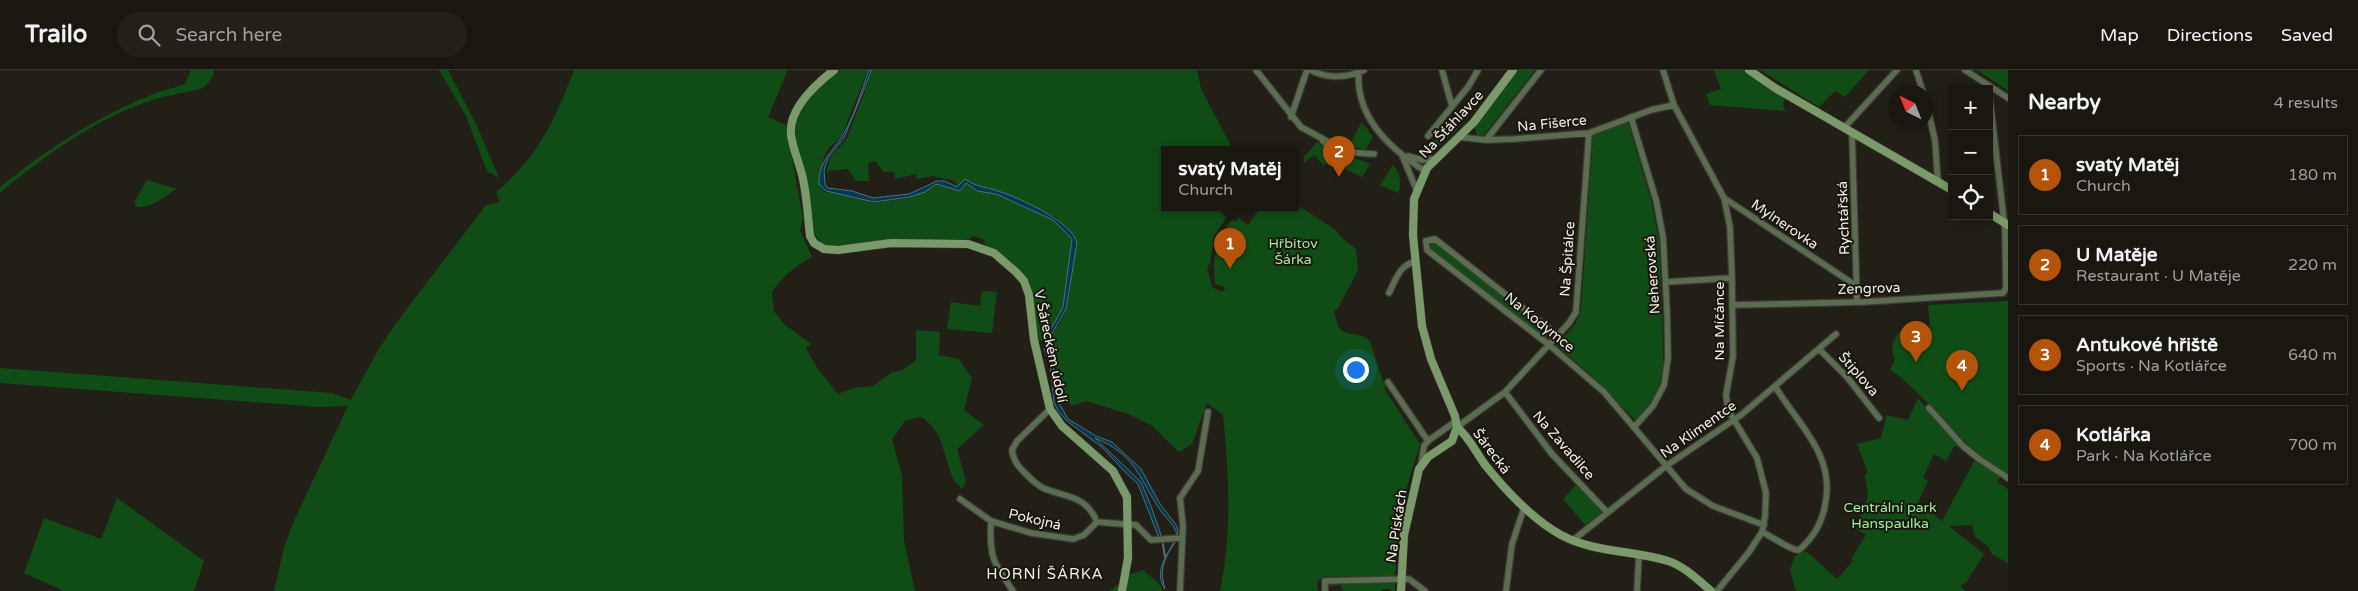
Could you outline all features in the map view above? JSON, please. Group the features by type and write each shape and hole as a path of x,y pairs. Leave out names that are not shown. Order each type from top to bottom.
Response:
{"street":[{"name":"V Šáreckém údolí","path":"834,70 811,91 799,106 792,122 791,135 804,181 810,236 814,243 824,249 838,250 891,246 968,244 994,253 1024,281 1029,295 1034,340 1050,409 1062,426 1114,471 1127,497 1128,558 1122,591"},
{"path":"1256,70 1291,117 1301,127 1323,141 1340,158 1345,152 1374,154"},
{"path":"1291,117 1309,70 1316,74 1334,76 1361,71 1360,88 1369,119 1383,138 1425,171"},
{"path":"1442,70 1452,106"},
{"name":"Na Šťáhlavce","path":"1425,171 1484,110 1513,70"},
{"path":"1486,140 1542,70"},
{"name":"Na Míčánce","path":"1663,70 1674,105 1724,198 1730,227 1732,278 1733,356 1726,395 1728,410 1752,450 1763,475 1766,502 1762,532 1749,552 1717,591"},
{"path":"1749,70 1775,88 1948,188"},
{"path":"1844,128 1897,70"},
{"path":"1916,70 1921,85"},
{"path":"1965,70 1984,85"},
{"path":"1428,136 1478,71"},
{"path":"1993,91 2008,98"},
{"name":"Na Fišerce","path":"1459,137 1486,140 1590,132 1651,110 1674,105"},
{"name":"Neherovská","path":"1631,117 1656,200 1663,237 1668,358 1664,385 1653,406 1635,426"},
{"path":"1993,119 2006,224"},
{"path":"1933,130 1938,182"},
{"name":"Na Špitálce","path":"1456,424 1505,392 1576,312 1590,132"},
{"name":"Rychtářská","path":"1852,133 1857,302"},
{"path":"1400,151 1417,159 1436,159"},
{"path":"1400,151 1417,191"},
{"name":"Šárecká","path":"1425,171 1417,191 1413,222 1419,309 1426,342 1456,424 1465,434 1485,465 1524,508 1549,528 1572,541 1603,550 1669,561 1678,565 1711,591"},
{"name":"Mylnerovka","path":"1724,198 1858,286"},
{"path":"1993,216 2006,224"},
{"name":"Zengrova","path":"1732,305 1857,302 2000,294 2005,291 2006,284 2006,224"},
{"name":"Na Kodymce","path":"1557,335 1435,239 1426,241 1427,250 1548,344 1604,392 1635,426 1686,489 1699,498 1735,515 1764,525"},
{"path":"1389,293 1403,267 1408,263 1415,262"},
{"path":"1666,282 1732,278"},
{"name":"Na Klimentce","path":"1572,541 1666,466 1733,421 1836,334"},
{"name":"Štiplova","path":"1819,349 1847,377 1879,418"},
{"path":"1388,382 1428,441 1456,424"},
{"path":"1762,532 1778,539 1790,550 1799,550 1813,535 1823,518 1828,493 1828,475 1822,458 1813,441 1775,386"},
{"name":"Na Zavadilce","path":"1505,392 1552,454 1607,512"},
{"path":"1929,408 1963,446 2008,478"},
{"path":"1050,409 1017,441 1012,450 1012,456 1016,463 1033,481 1043,488 1080,500 1089,507 1097,522 1136,525 1151,540 1178,538"},
{"path":"1180,591 1178,538 1183,526 1180,498 1198,471 1208,412"},
{"path":"1421,465 1428,457 1452,441 1456,424"},
{"name":"Na Pískách","path":"1401,591 1404,535 1424,446 1428,441"},
{"name":"Pokojná","path":"960,498 991,521 1031,533 1073,539 1084,536 1097,522"},
{"path":"1506,591 1512,544 1524,508"},
{"name":"Pokojná","path":"991,521 989,548 996,566 1013,591"},
{"path":"1638,556 1638,591"},
{"path":"1325,591 1325,581 1401,579 1409,579 1426,591"}],"green space":[{"path":"191,70 213,70 214,73 208,84 200,89 144,103 106,119 50,154 0,193 0,187 72,135 111,113 155,93 185,84"},
{"path":"439,70 448,70 476,124 499,178 487,171 466,116"},
{"path":"574,70 788,70 768,117 786,125 803,219 800,230 812,257 790,272 772,292 774,311 784,324 811,344 806,348 817,368 838,394 854,388 873,386 891,373 904,369 916,360 916,330 940,332 939,355 959,359 972,378 964,410 984,425 957,449 966,481 962,489 952,476 939,436 929,423 921,417 906,420 892,439 902,476 904,541 915,591 274,591 284,548 293,523 348,406 319,407 0,383 0,368 332,393 351,400 377,352 396,323 486,205 500,202 496,192 524,165 544,137"},
{"path":"840,70 868,70 842,135 829,148 824,157 819,184 825,192 851,195 872,203 909,198 935,184 959,191 966,182 976,191 996,194 1053,220 1072,239 1063,307 1047,340 1038,341 1032,291 1026,278 997,251 985,245 984,240 974,236 969,239 899,239 830,246 822,244 813,232 798,160 794,126 797,117 807,102 819,88"},
{"name":"Hřbitov Šárka","path":"873,70 1197,70 1201,89 1231,146 1161,146 1161,211 1231,211 1214,236 1210,263 1207,268 1212,287 1222,292 1226,288 1215,284 1215,256 1219,241 1232,219 1236,222 1238,218 1248,225 1258,211 1299,211 1299,207 1336,230 1342,238 1356,249 1358,270 1337,310 1334,310 1336,321 1339,328 1343,331 1370,341 1383,382 1385,382 1386,387 1384,388 1420,444 1400,510 1395,576 1323,577 1317,582 1318,591 1220,591 1228,526 1227,459 1223,415 1207,403 1192,444 1179,452 1151,425 1128,414 1086,401 1072,406 1063,396 1054,358 1050,356 1049,349 1052,337 1064,315 1068,301 1075,236 1055,217 997,191 978,187 965,179 957,187 955,181 933,176 916,179 916,174 895,179 894,172 884,172 875,161 868,164 869,181 856,181 848,169 829,171 826,174 830,158 847,138"},
{"path":"1518,70 1535,70 1484,135 1477,136 1475,128"},
{"path":"1714,70 1743,70 1785,98 1783,104 1785,111 1710,105 1706,94 1721,89"},
{"path":"1760,70 1869,70 1845,97 1835,91 1819,107"},
{"path":"1977,70 2008,70 2008,91"},
{"path":"1449,120 1458,129 1433,151 1424,154"},
{"path":"1362,122 1373,137 1366,149 1348,147"},
{"path":"1628,122 1651,200 1659,241 1663,341 1663,366 1659,387 1651,402 1635,420 1591,375 1556,345 1574,325 1581,310 1593,135"},
{"path":"1317,142 1332,154 1333,161 1330,167 1326,164 1324,166 1314,155 1304,163 1304,157"},
{"path":"1352,157 1370,164 1362,177 1339,166 1342,161"},
{"path":"1393,165 1400,178 1398,193 1380,185"},
{"path":"147,180 177,189 151,205 145,207 135,206 135,201"},
{"path":"1435,242 1550,333 1550,337 1546,339 1430,249 1430,243"},
{"path":"982,291 997,292 992,333 947,329 951,302 980,306"},
{"path":"2008,301 2008,476 1976,452 1920,395 1890,369 1895,360 1892,350 1894,341 1902,329 1906,326 1930,328 1928,305"},
{"name":"Centrální park Hanspaulka","path":"1918,398 1958,445 1957,447 1954,446 1946,461 1934,454 1923,478 1928,481 1918,502 1942,521 1975,460 2000,477 1997,482 2008,489 2008,563 1992,554 1988,546 1975,537 1972,525 1949,526 1984,554 1967,581 1960,586 1966,591 1796,591 1790,570 1795,556 1806,551 1837,579 1853,561 1851,559 1866,535 1856,529 1868,496 1865,474 1868,473 1857,444 1881,438 1886,415 1908,420"},
{"path":"1576,485 1603,511 1585,525 1563,499"},
{"path":"117,498 204,561 194,591 64,591 24,573 44,518 101,539"},
{"path":"1143,570 1160,585 1163,591 1110,591 1131,574"},
{"path":"1395,583 1395,591 1382,589 1381,591 1345,591 1342,590 1341,585 1330,585"}],"water":[{"path":"869,70 872,70 844,138 828,158 824,170 825,184 828,188 852,191 873,198 909,194 937,181 945,181 957,187 965,179 1007,194 1044,211 1066,227 1073,235 1077,243 1066,309 1053,332 1048,348 1053,365 1058,401 1068,419 1096,436 1112,442 1141,469 1160,504 1177,526 1178,536 1177,539 1164,562 1177,535 1174,527 1158,507 1134,466 1118,451 1095,438 1141,482 1162,538 1159,538 1138,484 1103,448 1067,421 1058,411 1054,402 1050,364 1044,349 1050,331 1063,307 1072,239 1053,220 996,194 977,191 966,183 960,191 936,184 925,192 910,197 874,202 826,191 819,184 823,163 850,122"},
{"path":"1164,562 1163,577 1165,589 1161,582 1160,575"}],"waterway":[{"path":"1163,544 1165,557"}],"place":[{"name":"U Matěje","path":"1339,177"},
{"name":"svatý Matěj","path":"1230,269"},
{"name":"Antukové hřiště","path":"1916,362"},
{"name":"Kotlářka","path":"1962,391"}],"district":[{"name":"HORNÍ ŠÁRKA","path":"1045,574"}]}
